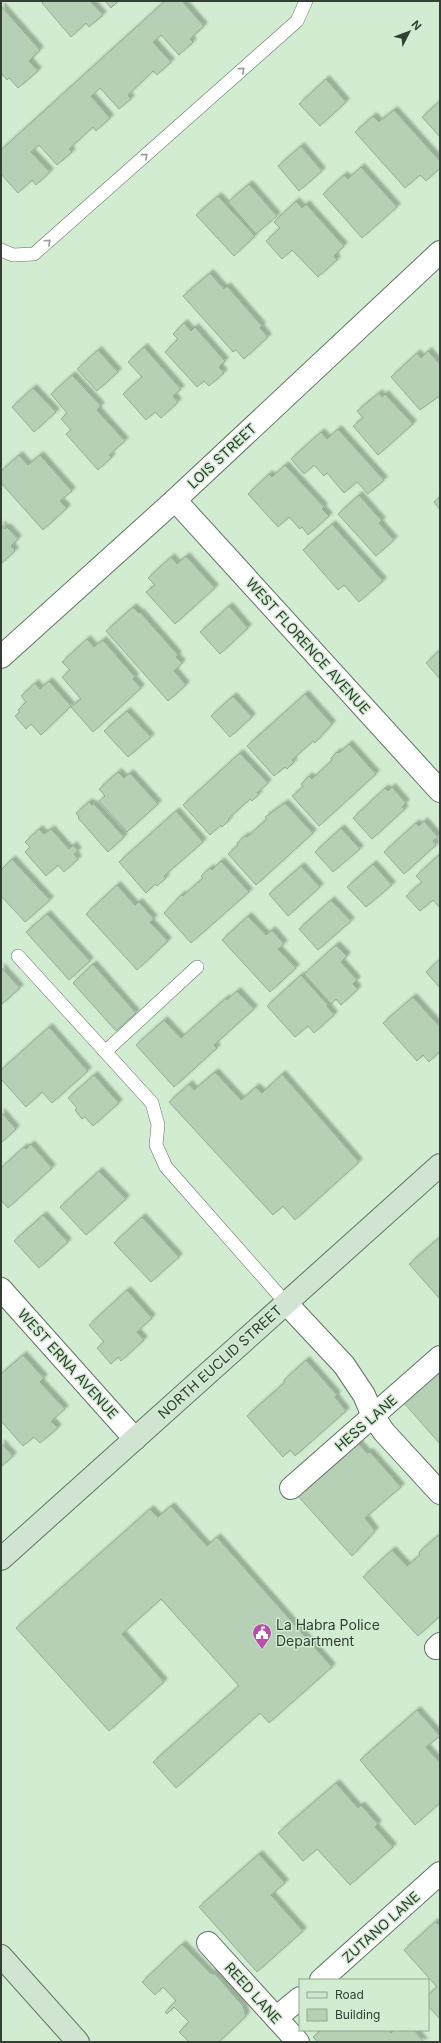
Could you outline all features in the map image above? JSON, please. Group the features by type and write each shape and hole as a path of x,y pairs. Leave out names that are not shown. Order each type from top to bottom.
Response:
{"street":[{"name":"LOIS STREET","path":"1,657 176,500 440,252"},
{"name":"WEST FLORENCE AVENUE","path":"176,500 440,791"},
{"name":"NORTH EUCLID STREET","path":"1,1559 440,1165"},
{"name":"WEST ERNA AVENUE","path":"1,1289 135,1439"},
{"path":"286,1303 344,1365 364,1395 373,1416 384,1432 440,1493"},
{"name":"HESS LANE","path":"291,1488 440,1357"},
{"name":"ZUTANO LANE","path":"322,1979 440,1873"},
{"name":"REED LANE","path":"208,1943 298,2042"},
{"path":"1,1956 78,2042"},
{"path":"276,2018 299,1999"}],"lane":[{"path":"1,250 13,256 34,254 297,21 306,1"},
{"path":"18,956 152,1103 158,1125 156,1145 166,1167 286,1303"},
{"path":"106,1051 197,967"}],"building":[{"path":"44,1 90,1 103,15 89,27 86,23 71,37 42,3"},
{"path":"105,1 118,1 111,8"},
{"path":"165,1 182,1 204,26 190,39 193,42 179,55 161,35 153,42 171,62 157,75 153,71 128,95 131,99 119,109 100,88 91,96 110,118 96,131 93,127 69,149 72,152 57,165 39,145 31,152 50,172 36,185 32,180 18,193 1,174 1,150"},
{"path":"1,6 40,50 29,61 38,71 18,88 9,78 7,80 1,73"},
{"path":"326,79 346,102 320,126 299,104"},
{"path":"440,101 440,137 422,117"},
{"path":"394,110 440,161 440,168 426,181 420,175 405,188 355,132 373,116 379,122"},
{"path":"301,146 322,171 299,191 278,166"},
{"path":"361,167 397,207 362,238 323,194 344,175 348,179"},
{"path":"249,184 277,216 256,234 228,202"},
{"path":"218,196 255,236 234,256 196,215"},
{"path":"296,201 302,208 306,204 344,246 334,256 337,260 318,277 292,250 282,259 266,241 280,228 274,222"},
{"path":"210,273 224,289 227,286 262,326 260,328 268,337 244,359 236,350 233,352 183,296"},
{"path":"184,323 191,331 195,327 225,361 219,367 224,373 209,386 204,381 197,387 165,352 178,339 173,334"},
{"path":"144,347 181,389 173,396 178,402 161,418 155,412 146,420 123,394 142,377 128,362"},
{"path":"98,350 118,372 97,391 77,369"},
{"path":"428,351 440,364 440,399 438,397 420,410 391,377 417,353 421,358"},
{"path":"72,375 101,406 97,410 125,441 109,455 112,457 98,470 66,434 71,430 61,419 67,413 51,394"},
{"path":"33,388 56,412 34,432 12,407"},
{"path":"379,393 382,397 385,394 413,424 378,455 353,426 363,418 357,411"},
{"path":"338,429 384,480 368,494 357,482 344,493 327,473 324,476 314,465 304,474 291,459 321,432 327,439"},
{"path":"19,455 28,465 40,455 72,491 60,501 67,508 43,530 1,483 1,471"},
{"path":"285,465 324,507 322,509 329,516 308,535 302,527 300,529 289,517 278,527 248,494 269,474 272,477"},
{"path":"359,495 382,521 379,523 394,540 376,556 338,514"},
{"path":"440,497 440,510 434,502"},
{"path":"1,524 5,529 7,527 18,539 11,546 15,551 1,564"},
{"path":"332,524 383,581 359,602 344,585 338,590 303,550"},
{"path":"186,556 215,588 175,624 146,592 155,585 148,578 171,557 177,564"},
{"path":"229,606 248,628 220,654 200,632"},
{"path":"133,607 139,613 140,612 178,655 176,657 182,663 174,671 186,685 168,701 106,631"},
{"path":"87,639 94,647 103,640 135,677 133,679 141,688 93,732 71,707 81,699 62,677 70,670 62,662"},
{"path":"440,650 440,679 426,663"},
{"path":"49,681 71,706 41,735 31,724 26,729 15,716 20,712 18,710 26,702 21,696 35,683 40,689"},
{"path":"305,694 332,724 315,743 313,741 292,760 294,762 287,769 285,767 274,776 247,746"},
{"path":"233,696 252,717 230,737 211,716"},
{"path":"127,711 151,737 128,757 104,731"},
{"path":"349,744 376,774 319,826 292,796 303,787 301,784 309,776 312,779 332,760 331,758 337,752 339,753"},
{"path":"240,753 268,783 257,793 259,794 252,801 250,799 228,819 229,820 222,827 221,825 210,835 183,805"},
{"path":"118,772 124,778 130,773 158,804 127,832 99,801 105,796 99,789"},
{"path":"392,787 406,803 402,807 405,809 372,839 353,818 385,788 388,791"},
{"path":"89,802 92,805 94,804 124,837 108,852 78,818 79,817 76,813"},
{"path":"285,803 313,833 256,885 228,854 238,845 237,843 245,836 247,837 267,819 265,817"},
{"path":"176,811 203,842 164,876 166,878 157,886 155,884 146,893 119,862"},
{"path":"424,821 438,837 433,841 436,845 404,874 384,852 416,823 419,826"},
{"path":"341,828 360,849 333,872 315,852"},
{"path":"39,829 44,834 51,829 69,849 73,845 78,851 74,854 78,859 64,872 58,865 46,876 25,852 30,847 25,842"},
{"path":"440,854 440,908 433,900 420,911 406,896 422,882 416,876"},
{"path":"12,859 50,900 25,922 1,896 1,870"},
{"path":"221,861 249,892 191,943 164,913 182,894 183,896 203,878 201,876 210,868 212,870"},
{"path":"373,864 392,885 366,907 347,887"},
{"path":"301,866 320,887 288,916 269,894"},
{"path":"117,885 135,905 139,902 154,919 150,922 168,941 137,970 86,914"},
{"path":"331,900 351,921 318,950 299,929"},
{"path":"47,914 90,961 69,980 26,932"},
{"path":"248,916 266,935 272,930 284,944 278,949 296,968 270,992 222,940"},
{"path":"336,945 347,956 341,962 357,980 353,984 358,989 341,1005 336,999 331,1004 304,974"},
{"path":"440,959 440,988 426,972"},
{"path":"93,964 136,1013 116,1031 73,983"},
{"path":"1,967 20,988 1,1005"},
{"path":"301,975 328,1005 327,1006 334,1015 314,1033 308,1026 295,1037 267,1006"},
{"path":"237,991 254,1009 214,1045 217,1048 174,1087 136,1045 164,1020 181,1038 226,998 227,1000"},
{"path":"413,997 440,1027 440,1051 429,1062 423,1055 417,1061 383,1023"},
{"path":"49,1027 88,1071 52,1103 42,1092 26,1107 1,1079 1,1070"},
{"path":"215,1072 241,1100 256,1087 262,1093 282,1074 359,1162 295,1220 283,1206 273,1215 169,1102 189,1084 194,1090"},
{"path":"94,1075 119,1103 93,1126 85,1117 82,1119 75,1110 77,1108 68,1098"},
{"path":"1,1112 16,1129 1,1143"},
{"path":"31,1144 52,1168 8,1208 1,1200 1,1168 24,1147 26,1149"},
{"path":"99,1171 126,1199 86,1235 60,1207"},
{"path":"43,1215 68,1242 39,1268 14,1241"},
{"path":"142,1217 179,1257 151,1282 114,1243"},
{"path":"440,1237 440,1299 409,1264"},
{"path":"127,1290 152,1318 137,1332 144,1340 121,1361 118,1357 111,1364 97,1348 104,1342 89,1325"},
{"path":"23,1355 44,1378 40,1382 65,1409 51,1421 58,1428 40,1443 34,1437 23,1446 1,1421 1,1374"},
{"path":"306,1360 337,1395 335,1397 346,1411 295,1456 290,1450 283,1457 247,1416 284,1383 284,1380"},
{"path":"440,1367 440,1444 404,1403 420,1390 417,1387"},
{"path":"356,1441 367,1453 370,1452 401,1487 365,1518 375,1531 352,1556 297,1495"},
{"path":"1,1443 13,1456 1,1467"},
{"name":"La Habra Police Department","path":"171,1506 207,1546 217,1537 332,1667 269,1723 260,1713 176,1788 153,1762 239,1686 161,1599 122,1634 164,1682 109,1731 16,1628 150,1509 158,1517"},
{"path":"440,1534 440,1616 418,1636 363,1577 392,1550 407,1566 420,1555 419,1552"},
{"path":"417,1710 440,1736 426,1747 440,1763 440,1803 415,1825 360,1760"},
{"path":"336,1783 358,1808 361,1805 378,1824 375,1827 393,1847 350,1885 317,1849 303,1861 278,1833"},
{"path":"259,1854 285,1883 271,1895 303,1931 257,1972 199,1907"},
{"path":"435,1922 438,1924 440,1922 440,2019 429,2007 429,1994 437,1987 404,1950"},
{"path":"182,1944 210,1973 215,1974 243,2006 246,2016 219,2042 189,2042 179,2032 189,2022 174,2007 167,2014 165,2012 176,2001 163,1987 155,1995 142,1982"},
{"path":"320,2031 390,2031 391,2033 394,2031 415,2031 424,2042 318,2042 313,2037"}],"place":[{"name":"La Habra Police Department","path":"262,1650"}]}
